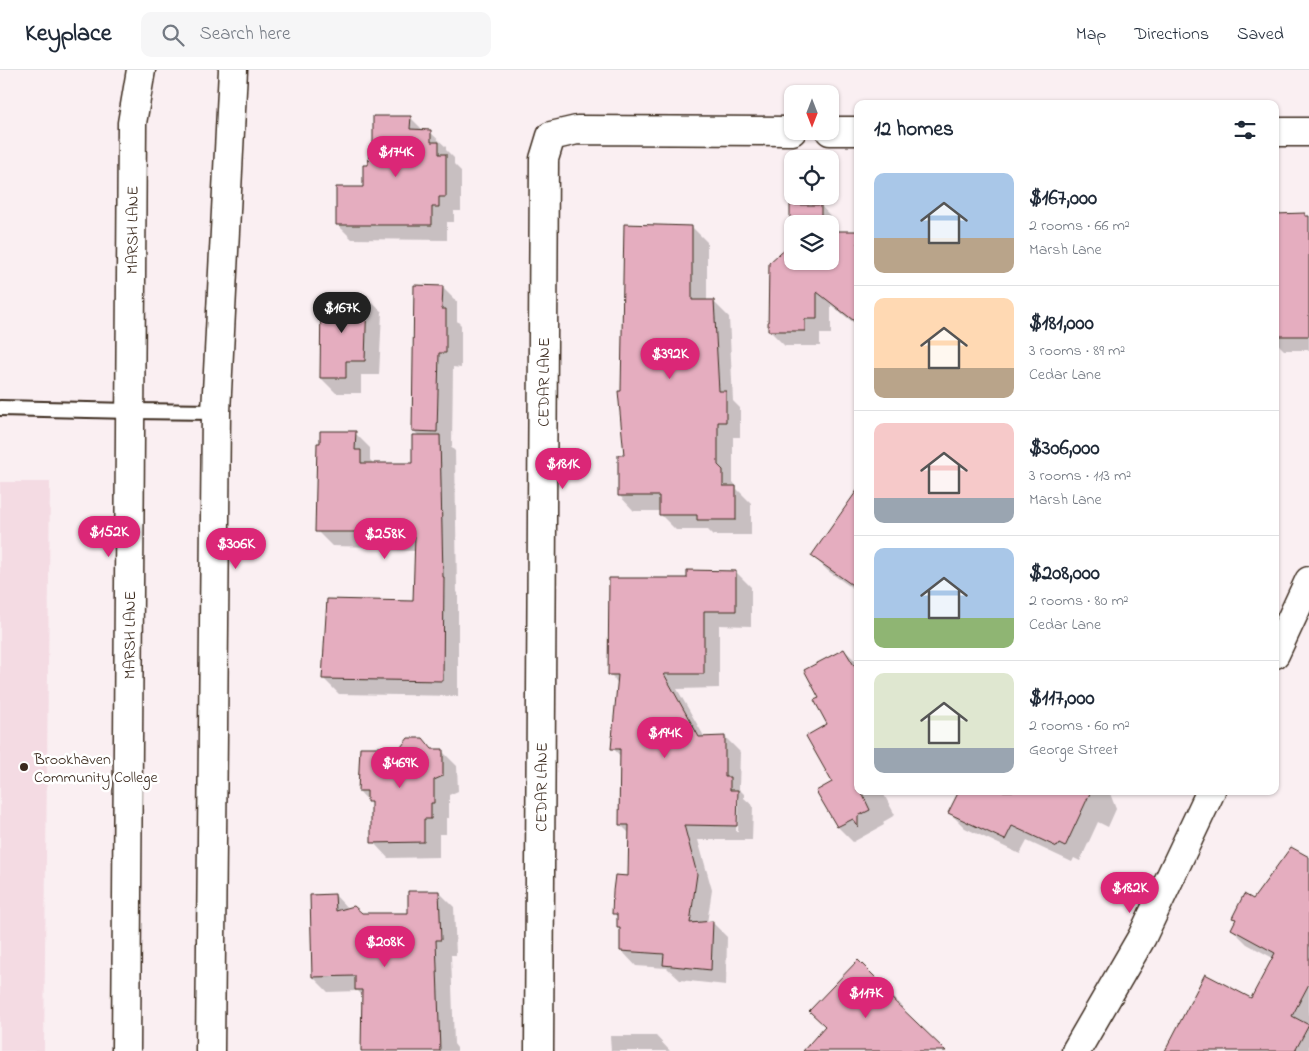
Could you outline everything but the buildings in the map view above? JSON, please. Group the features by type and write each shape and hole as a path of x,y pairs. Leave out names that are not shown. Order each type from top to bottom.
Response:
{"main road":[{"name":"MARSH LANE","path":"126,1051 132,123 140,70"},
{"path":"210,1051 216,412 233,70"},
{"name":"CEDAR LANE","path":"539,1051 544,160 546,152 551,136 577,130 784,130"},
{"path":"839,131 854,131"},
{"path":"1279,132 1309,132"},
{"path":"1279,645 1309,581"},
{"path":"1076,1051 1142,937 1209,795"}],"lane":[{"path":"0,408 216,412"}],"shaded area":[{"name":"Brookhaven Community College","path":"0,482 50,482 44,1051 0,1051"}],"place":[{"name":"Brookhaven Community College","path":"24,767"}]}
